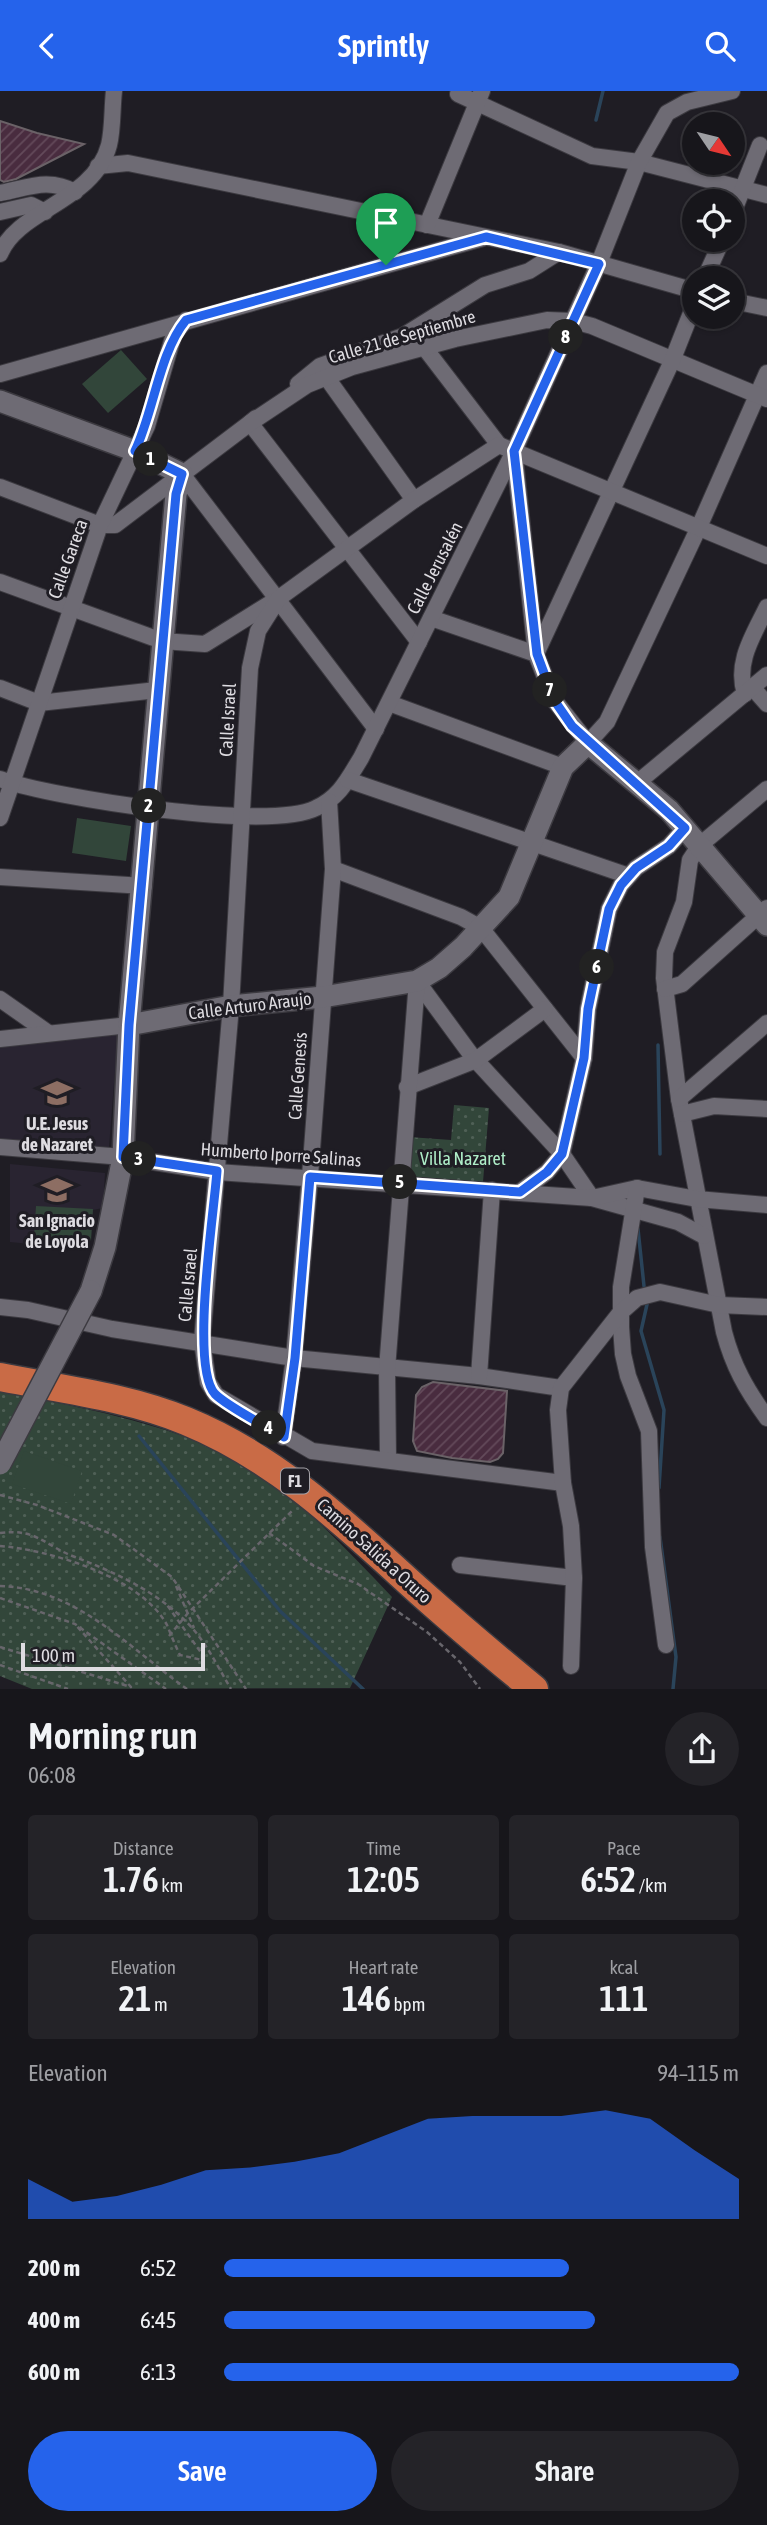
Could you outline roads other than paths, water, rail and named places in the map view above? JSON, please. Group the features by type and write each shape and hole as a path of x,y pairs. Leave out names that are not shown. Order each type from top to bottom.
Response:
{"highway":[{"name":"Camino Salida a Oruro","path":"0,1377 110,1399 184,1420 258,1456 292,1479 329,1510 448,1618 534,1689"}],"main road":[{"path":"0,401 135,451 182,474 176,494 157,691 144,886 129,1025 123,1157 105,1247 91,1291 0,1464"},
{"path":"564,767 588,743 637,783 685,828 764,916"},
{"name":"Calle Arturo Araujo","path":"129,1025 231,1006 323,997 416,981 439,968 509,897 530,841 564,767"}],"street":[{"path":"0,254 5,241 24,223 75,192 98,166 109,145 114,91"},
{"name":"Calle Jerusalén","path":"6,781 100,803 242,815 282,815 313,810 338,795 376,729 514,451 599,264 639,162 667,113 687,102 732,91"},
{"path":"458,95 480,97 592,156 639,162 767,195"},
{"path":"427,225 480,97"},
{"path":"744,188 760,145"},
{"path":"98,166 128,163 559,252 682,287"},
{"path":"0,193 48,182 60,184 75,192"},
{"path":"0,212 31,205 45,212"},
{"path":"0,374 486,237"},
{"path":"419,642 250,423 320,366 403,336 485,285 529,271 559,252"},
{"path":"745,303 767,309"},
{"name":"Calle Gareca","path":"0,818 6,781 38,703 100,525 147,426 174,334 186,320"},
{"name":"Calle 21 de Septiembre","path":"100,525 115,525 250,423 307,385 352,367 424,347 548,320 573,321 762,397"},
{"path":"537,654 685,329"},
{"path":"424,347 499,445 767,556"},
{"path":"514,451 537,654 554,700 588,743 607,722 762,397 767,373"},
{"path":"327,378 414,500"},
{"name":"Calle Israel","path":"284,1437 216,1395 208,1383 202,1341 231,1006 250,668 258,631 279,598 414,500 499,445"},
{"path":"182,474 279,598 376,729"},
{"path":"0,488 100,525"},
{"path":"0,583 162,641 205,644 279,598"},
{"path":"767,607 743,659 740,676 748,691 767,704"},
{"path":"431,618 537,654"},
{"path":"637,783 767,675"},
{"path":"0,688 38,703 157,691"},
{"path":"389,703 564,767"},
{"path":"348,780 629,876"},
{"path":"767,789 700,845 690,860 684,902 665,952 666,989 680,1107 719,1305 732,1362 743,1385 767,1417"},
{"name":"Calle Genesis","path":"284,1437 295,1358 333,869 329,801"},
{"path":"520,1192 547,1172 562,1154 584,1058 588,1009 609,909 629,876 669,846 685,828"},
{"path":"333,869 461,917 481,928 584,1058"},
{"path":"0,877 144,886"},
{"path":"666,989 681,984 764,916"},
{"path":"416,981 475,1060 562,1154 592,1198 678,1222 704,1236"},
{"path":"388,1458 387,1369 416,981"},
{"path":"0,999 47,1032"},
{"path":"407,1087 475,1060 545,1009"},
{"path":"680,1107 767,1023"},
{"name":"Calle Arturo Araujo","path":"0,1039 129,1025"},
{"path":"680,1107 767,1109"},
{"name":"Humberto Iporre Salinas","path":"0,1147 123,1157 217,1171 400,1182 592,1198 637,1188 697,1199 767,1205"},
{"path":"637,1188 632,1208 621,1311 622,1355 649,1431 653,1547 666,1645"},
{"path":"479,1376 492,1190"},
{"path":"571,1666 574,1578 571,1526 563,1483 558,1409 561,1388 621,1311 637,1298 660,1292 719,1305 767,1307"},
{"path":"0,1307 27,1310 112,1329 202,1341 295,1358 479,1376 561,1388"},
{"path":"284,1437 312,1451 388,1458 563,1483"},
{"path":"460,1565 574,1578"}],"waterway":[{"path":"596,120 603,91"},
{"path":"658,1045 660,1154"},
{"path":"638,1229 644,1286"},
{"path":"648,1300 641,1331 664,1410 659,1488"},
{"path":"139,1436 280,1611 363,1689"},
{"path":"660,1537 676,1657 673,1689"}],"place":[{"name":"U.E. Jesus de Nazaret","path":"57,1093"},
{"name":"San Ignacio de Loyola","path":"57,1190"}],"park label":[{"name":"Villa Nazaret","path":"463,1159"}]}
